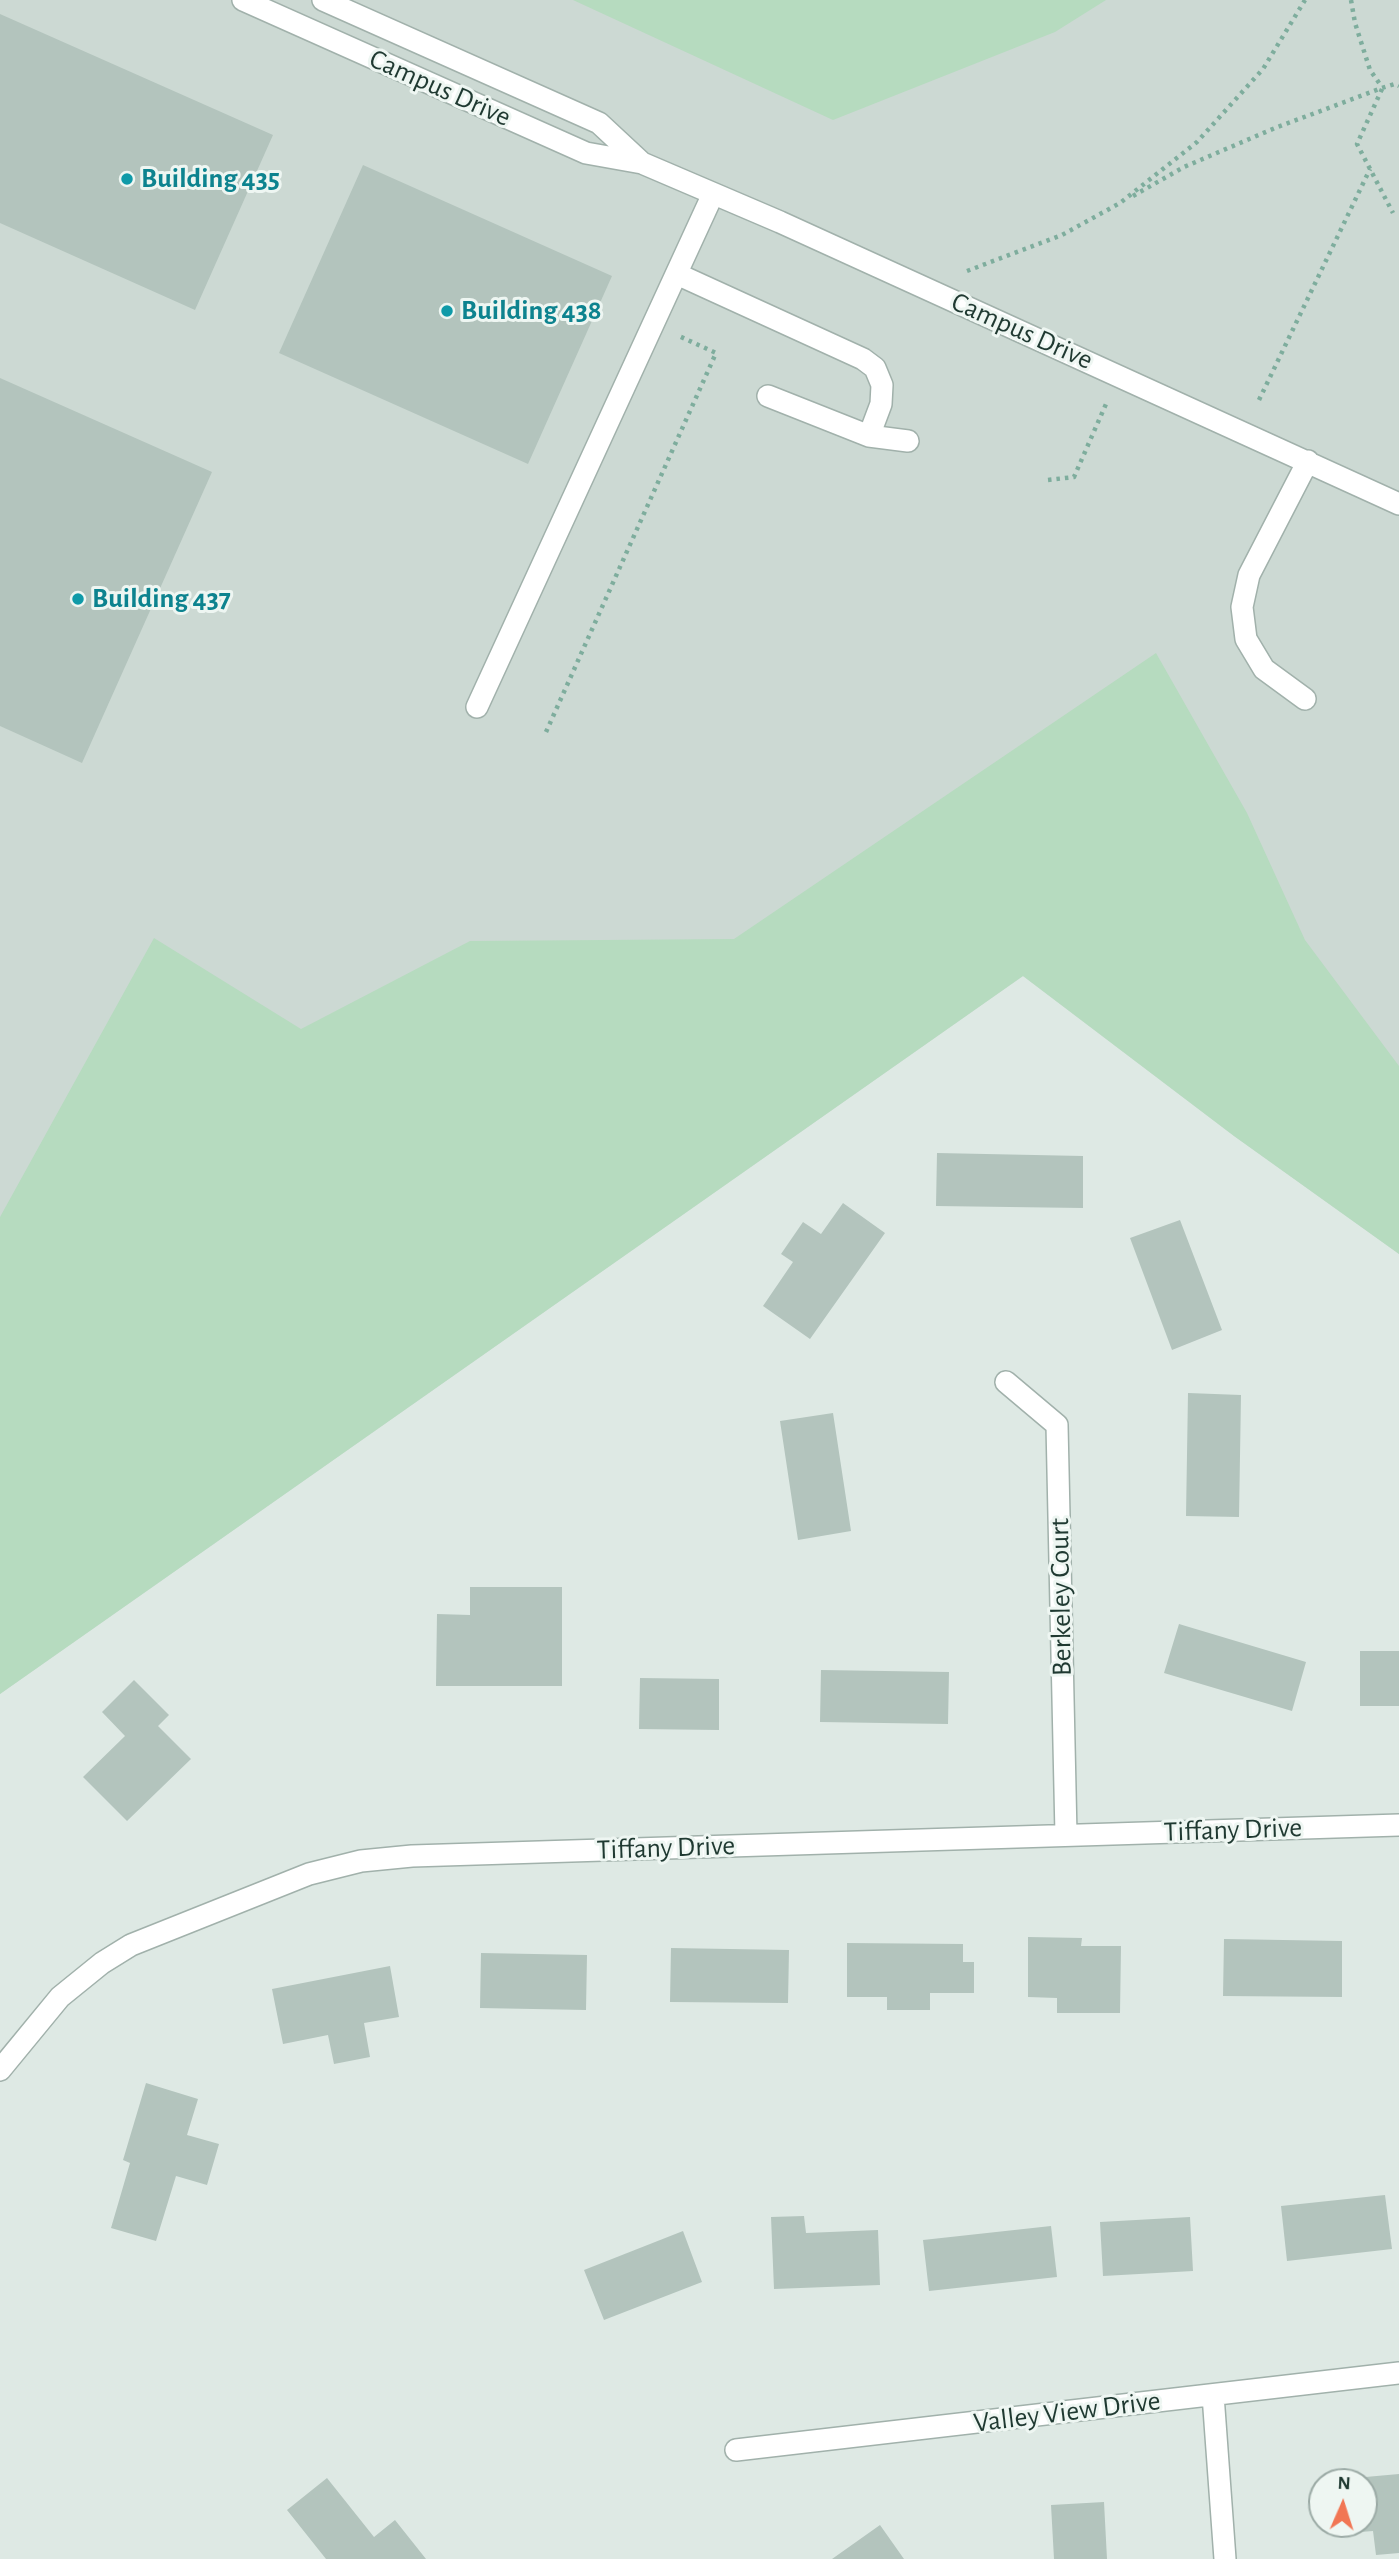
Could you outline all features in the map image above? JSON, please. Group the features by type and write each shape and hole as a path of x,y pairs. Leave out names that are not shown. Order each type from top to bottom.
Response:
{"street":[{"name":"Campus Drive","path":"243,0 586,153 642,163 892,272 1399,504"},
{"name":"Campus Drive","path":"323,0 599,124 642,163"},
{"path":"477,707 713,194"},
{"path":"677,274 863,359 875,368 882,384 881,404 869,436"},
{"path":"768,396 869,436 908,441"},
{"path":"1306,699 1264,669 1246,639 1242,607 1249,575 1308,461"},
{"name":"Berkeley Court","path":"1006,1382 1057,1425 1066,1835"},
{"name":"Tiffany Drive","path":"0,2070 60,1997 102,1963 131,1945 309,1874 361,1861 426,1856 1399,1825"},
{"name":"Valley View Drive","path":"736,2451 1399,2374"},
{"path":"1213,2395 1225,2559"}],"path":[{"path":"1120,203 1197,142 1263,69 1305,0"},
{"path":"1351,0 1355,23 1370,70 1382,88"},
{"path":"967,271 1062,235 1184,167 1275,128 1382,88 1395,84 1399,86"},
{"path":"1382,88 1357,144 1393,213"},
{"path":"1259,400 1370,169"},
{"path":"546,732 716,353 675,334"},
{"path":"1048,480 1074,477 1107,403"}],"shaded area":[{"path":"0,0 1399,0 1399,1254 1234,1136 1023,976 0,1694"}],"green space":[{"path":"573,0 1106,0 1055,32 833,120"},
{"path":"1156,653 1247,813 1305,940 1399,1066 1399,1254 1234,1136 1023,976 0,1694 0,1217 154,938 301,1029 470,941 734,939"}],"building":[{"name":"Building 435","path":"0,14 273,135 195,310 0,223"},
{"name":"Building 438","path":"363,165 612,276 528,464 279,353"},
{"name":"Building 437","path":"0,378 212,472 82,763 0,726"},
{"path":"937,1153 1083,1156 1083,1208 936,1206"},
{"path":"843,1203 885,1233 810,1339 763,1306 793,1262 781,1254 803,1222 821,1234"},
{"path":"1180,1220 1222,1330 1172,1350 1130,1238"},
{"path":"1188,1393 1241,1395 1239,1517 1186,1516"},
{"path":"833,1413 851,1531 798,1540 780,1421"},
{"path":"470,1587 562,1587 562,1686 436,1686 437,1614 470,1615"},
{"path":"1179,1624 1306,1662 1292,1711 1164,1673"},
{"path":"1360,1651 1399,1651 1399,1706 1360,1706"},
{"path":"821,1670 949,1672 948,1724 820,1722"},
{"path":"640,1678 719,1679 719,1730 639,1729"},
{"path":"134,1680 169,1715 158,1726 191,1759 127,1821 83,1777 125,1736 102,1712"},
{"path":"1028,1937 1082,1938 1081,1946 1121,1946 1120,2013 1057,2013 1057,1998 1028,1997"},
{"path":"1224,1939 1342,1941 1342,1997 1223,1996"},
{"path":"847,1943 963,1944 963,1962 974,1962 974,1993 930,1993 930,2010 887,2010 887,1997 847,1997"},
{"path":"671,1948 789,1950 788,2003 670,2002"},
{"path":"481,1953 587,1955 586,2010 480,2008"},
{"path":"390,1966 399,2017 364,2023 370,2057 334,2064 328,2035 283,2044 272,1989"},
{"path":"146,2083 198,2099 187,2135 219,2144 207,2185 176,2176 156,2241 111,2228 130,2163 123,2160"},
{"path":"1385,2195 1392,2249 1287,2261 1281,2206"},
{"path":"804,2216 806,2233 878,2230 880,2285 774,2289 771,2217"},
{"path":"1190,2217 1193,2271 1103,2276 1100,2222"},
{"path":"1051,2226 1057,2277 929,2291 923,2240"},
{"path":"683,2231 702,2282 604,2320 584,2270"},
{"path":"1399,2474 1399,2553 1376,2555 1374,2538 1378,2538 1378,2476"},
{"path":"327,2478 374,2537 395,2520 426,2559 326,2559 287,2510"},
{"path":"1104,2502 1107,2559 1054,2559 1051,2505"},
{"path":"880,2525 904,2559 832,2559"}],"place":[{"name":"Building 435","path":"127,179"},
{"name":"Building 438","path":"447,311"},
{"name":"Building 437","path":"78,599"}]}
